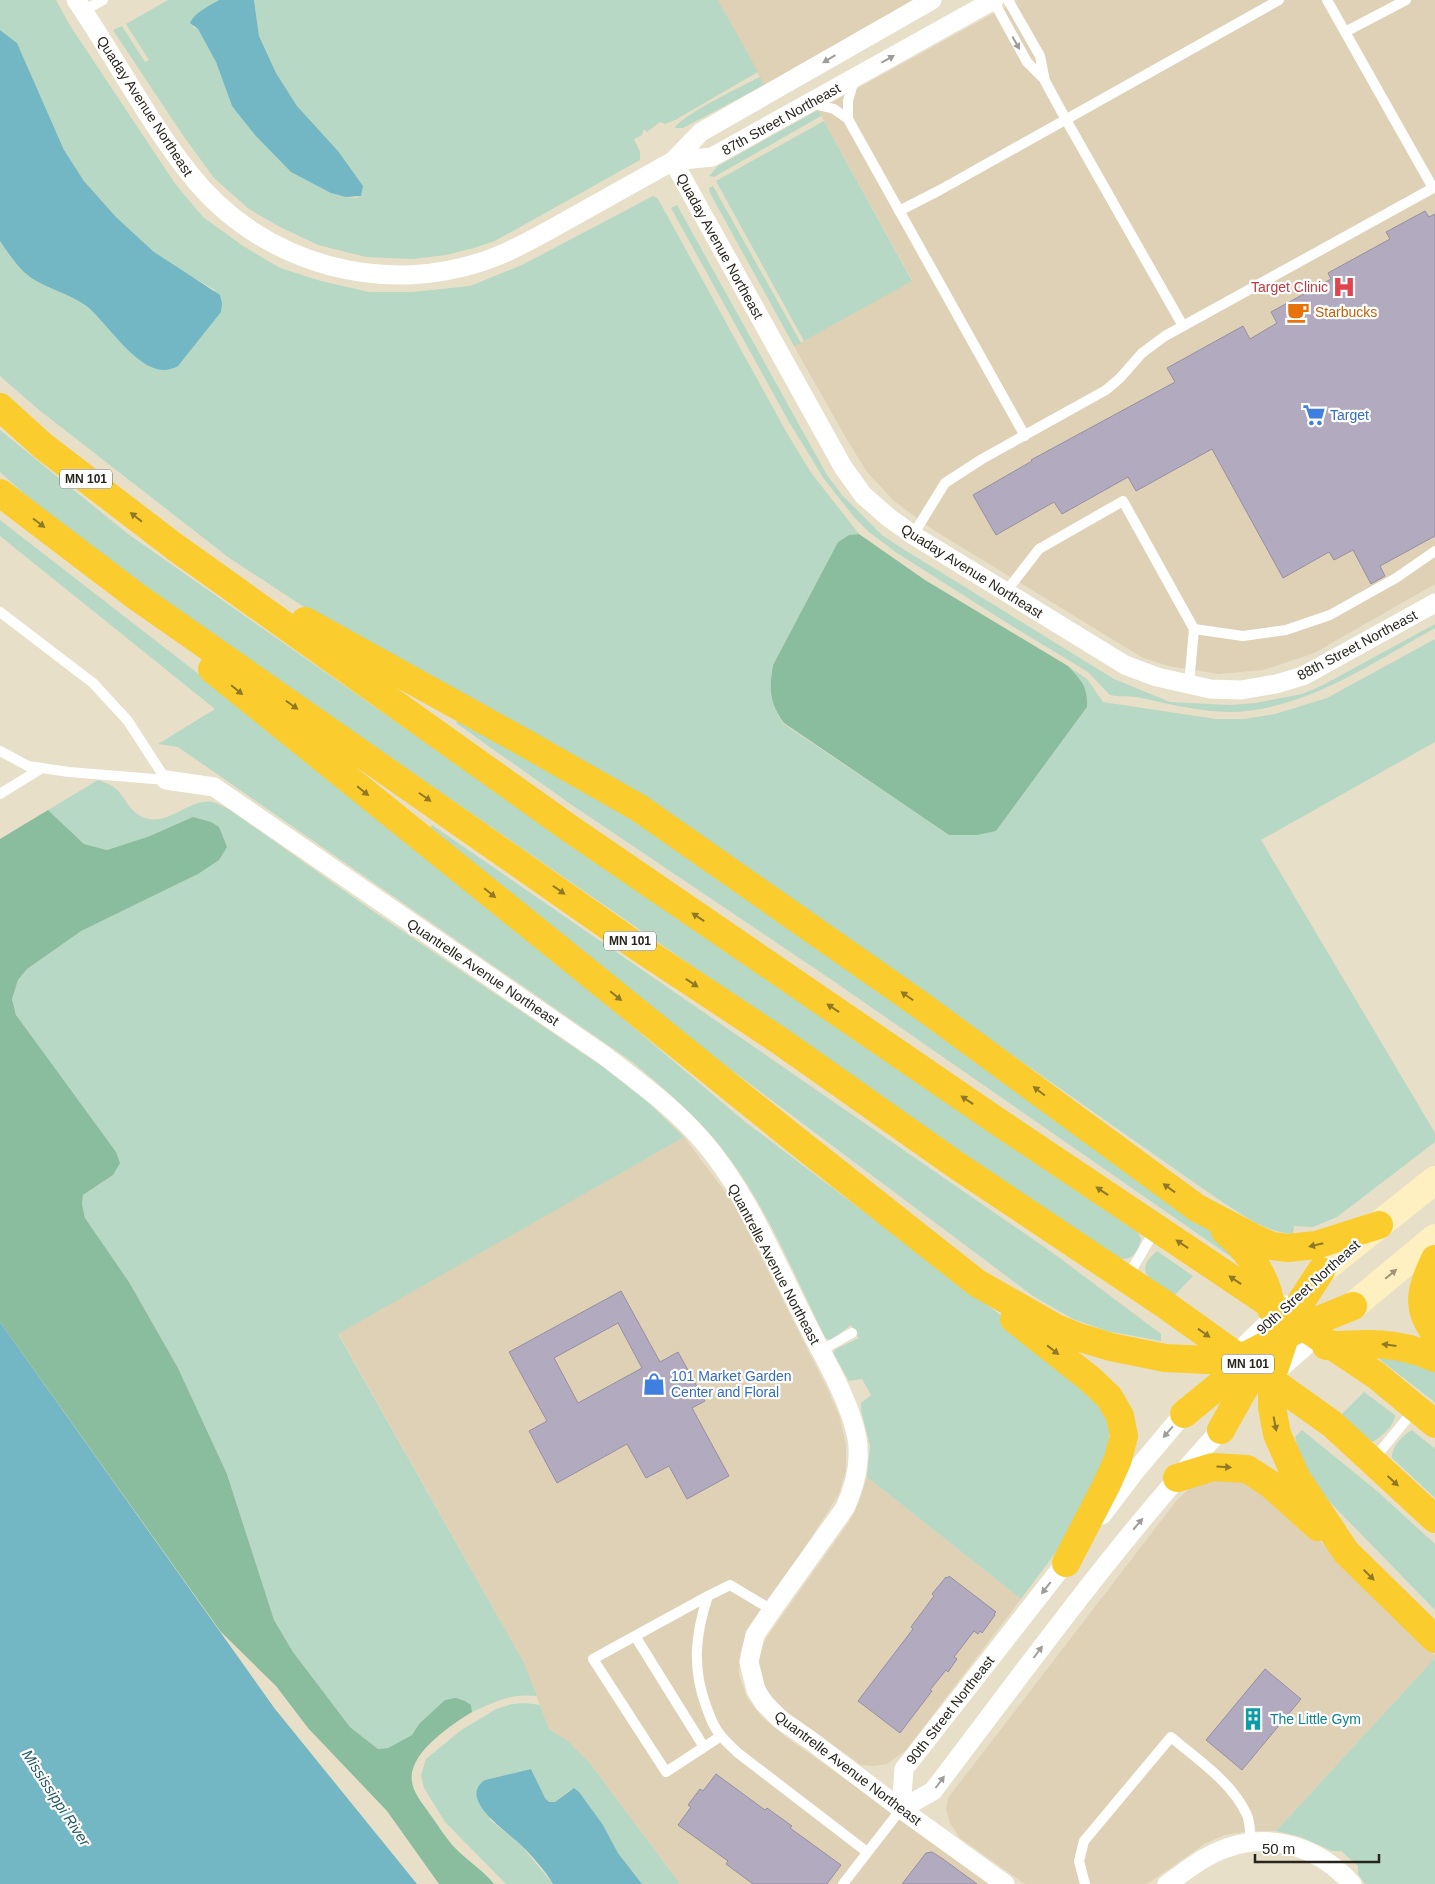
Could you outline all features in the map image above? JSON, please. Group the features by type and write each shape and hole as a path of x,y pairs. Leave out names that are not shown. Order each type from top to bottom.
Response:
{"highway":[{"name":"MN 101","path":"0,407 44,446 175,547 569,828 1377,1376 1426,1416"},
{"name":"MN 101","path":"0,493 137,597 638,947 780,1041 956,1164 1164,1304 1332,1424 1435,1519"},
{"path":"175,547 639,808 919,1004 1197,1208 1232,1237 1249,1254 1263,1280 1270,1303 1276,1349 1272,1407 1277,1434 1296,1477 1346,1552"},
{"path":"137,597 190,653 977,1283 1009,1316 1090,1379 1109,1397 1120,1416 1124,1436 1118,1459 1066,1563"},
{"path":"1197,1208 1272,1246 1288,1248 1316,1245 1379,1225"},
{"path":"1435,1259 1422,1289 1423,1311 1435,1333"},
{"path":"1221,1430 1276,1349 1302,1300 1321,1271"},
{"path":"977,1283 1056,1328 1078,1337 1111,1348 1165,1358 1229,1361 1276,1349 1386,1344 1415,1349 1435,1358"},
{"path":"1184,1414 1218,1387 1276,1349 1304,1326 1353,1306"},
{"path":"1177,1478 1213,1467 1247,1469 1270,1484 1346,1552 1435,1640"}],"main road":[{"name":"90th Street Northeast","path":"1321,1271 1435,1180"},
{"path":"1353,1306 1435,1238"}],"street":[{"name":"87th Street Northeast","path":"673,161 701,132 932,0"},
{"name":"87th Street Northeast","path":"673,161 712,157 997,0"},
{"name":"Quaday Avenue Northeast","path":"80,5 171,150 197,182 235,220 265,240 291,253 329,267 385,275 423,275 461,268 500,255 538,236 673,161 844,467 864,495 888,517 913,535 1125,665 1157,677 1189,684"},
{"name":"88th Street Northeast","path":"1189,684 1210,689 1241,690 1276,684 1304,676 1435,603"},
{"name":"Quantrelle Avenue Northeast","path":"166,780 214,788 605,1056 643,1084 672,1109 702,1140 751,1214 820,1351 852,1420 858,1447 853,1489 845,1508 755,1635 749,1662 756,1690 764,1703 781,1720 1005,1884"},
{"name":"90th Street Northeast","path":"901,1808 904,1769 1066,1563 1137,1469 1229,1361"},
{"path":"901,1808 934,1791 1128,1536 1221,1430"},
{"path":"1167,1884 1203,1859 1226,1848 1251,1841 1279,1842 1302,1848 1327,1860 1352,1884"}],"lane":[{"path":"80,5 103,0"},
{"path":"997,0 1040,56 1045,81"},
{"path":"997,0 1026,62 1045,81 1183,326"},
{"path":"900,211 1279,0"},
{"path":"913,535 945,484 982,460 1106,390 1120,378 1142,353 1165,336 1434,187 1326,0"},
{"path":"1345,32 1406,0"},
{"path":"848,120 848,101 854,78"},
{"path":"809,103 824,105 834,109 848,120 1025,436"},
{"path":"1005,593 1039,549 1122,501 1194,629 1189,684"},
{"path":"1194,629 1243,636 1286,630 1330,615 1396,578 1435,551"},
{"path":"0,612 93,683 128,721 166,780"},
{"path":"0,751 28,766 69,772 166,780"},
{"path":"0,794 42,768"},
{"path":"1126,1279 1157,1228"},
{"path":"820,1351 852,1332"},
{"path":"1372,1461 1426,1416"},
{"path":"721,1736 666,1772 593,1659 708,1596 730,1586 772,1610"},
{"path":"708,1596 700,1621 696,1663 700,1689 711,1719 721,1736 738,1753 867,1852"},
{"path":"635,1636 704,1747"},
{"path":"1085,1884 1079,1861 1084,1841 1171,1737 1219,1778 1238,1799 1248,1816 1251,1841"},
{"path":"843,1884 901,1808"}],"shaded area":[{"path":"718,0 915,0 764,85"},
{"path":"1018,0 1435,0 1435,584 1314,653 1263,670 1219,674 1169,666 1143,658 932,529 894,501 867,472 794,346 912,280 818,110"},
{"path":"684,1137 735,1205 828,1390 840,1418 846,1445 846,1470 839,1494 746,1634 740,1653 739,1674 747,1698 762,1717 786,1737 993,1884 680,1884 589,1762 569,1742 549,1729 523,1661 338,1333"},
{"path":"1215,1476 1256,1480 1369,1588 1435,1658 1276,1831 1250,1831 1225,1835 1206,1843 1147,1884 1025,1884 960,1838 950,1823 946,1809 948,1798 1177,1500 1189,1489"},
{"path":"867,1477 1021,1599 906,1750 887,1764 874,1766 861,1765 782,1708 767,1691 759,1670 759,1654 767,1637 849,1522 858,1504"}],"green space":[{"path":"0,0 56,0 69,24 176,185 203,217 243,246 280,268 321,281 369,292 412,292 470,286 522,265 653,196 658,199 788,435 812,474 859,534 849,535 838,542 773,665 771,696 775,709 784,724 949,835 996,831 1087,707 1085,689 1068,666 1087,679 1103,702 1216,719 1244,719 1275,714 1327,698 1435,639 1435,742 1261,840 1435,1133 1435,1142 1337,1217 1313,1227 1294,1226 1293,1234 1272,1230 1252,1221 805,910 368,649 228,557 39,410 0,376 0,241 15,261 28,274 39,282 84,304 136,356 147,364 160,369 173,369 215,290 183,272 154,252 116,217 84,181 64,150 17,43 0,30"},
{"path":"168,0 219,0 199,12 193,27 198,29 216,62 232,106 346,197 356,198 361,196 338,151 297,106 276,73 259,36 254,0 718,0 758,72 675,120 665,124 660,122 647,132 644,129 642,135 634,139 640,152 640,160 495,241 446,255 413,259 366,257 318,245 280,227 249,209 214,178 182,134 113,30 122,26 145,62 149,60 126,24"},
{"path":"760,77 764,85 683,128 675,128 700,108"},
{"path":"818,110 821,116 714,177 709,176 718,166"},
{"path":"824,121 912,281 804,341 716,181"},
{"path":"713,186 801,343 794,346 710,193 709,188"},
{"path":"677,205 827,475 842,495 882,535 1114,679 1170,702 1229,705 1256,703 1302,694 1323,685 1435,624 1435,628 1337,683 1311,694 1257,710 1230,712 1206,710 1136,697 1110,695 1088,672 897,553 869,532 854,517 824,479 789,422 671,208"},
{"path":"0,430 128,534 522,810 1138,1232 1141,1239 1135,1254 1129,1258 1121,1259 1027,1197 187,617 40,508 0,472"},
{"path":"0,520 285,741 533,942 744,1121 1006,1319 1098,1394 1113,1428 1109,1432 1109,1438 1112,1442 1068,1536 1021,1599 867,1477 870,1446 861,1403 871,1395 862,1379 849,1381 833,1353 836,1349 859,1338 851,1325 831,1340 826,1339 758,1202 730,1159 696,1119 631,1061 178,747 158,744 215,709 0,536"},
{"path":"859,534 925,580 1068,666 1085,688 1087,707 996,831 977,835 949,835 784,723 775,709 771,696 773,665 838,542 849,535"},
{"path":"460,716 639,819 1209,1224 1237,1261 832,980 572,805 456,723"},
{"path":"98,780 109,784 117,790 136,813 149,819 166,817 199,803 207,802 216,803 230,810 370,909 603,1067 650,1104 684,1137 338,1334 523,1661 537,1696 511,1697 472,1712 471,1705 419,1724 412,1735 388,1748 378,1749 350,1727 293,1652 274,1620 227,1474 178,1368 129,1282 85,1218 82,1204 83,1195 113,1175 16,1015 12,999 18,980 27,969 80,931 198,874 150,836 107,850 84,844 48,810"},
{"path":"48,810 84,844 107,850 150,836 193,817 211,822 219,827 227,847 219,860 198,874 81,931 27,969 18,980 12,999 16,1015 116,1152 120,1163 113,1175 83,1195 82,1204 85,1218 129,1282 178,1368 227,1474 274,1620 293,1652 350,1727 378,1749 388,1748 412,1735 419,1724 445,1700 456,1698 471,1705 472,1712 442,1732 423,1751 412,1771 412,1782 419,1799 449,1841 494,1884 439,1884 387,1811 308,1728 276,1686 221,1632 0,1322 0,839"},
{"path":"432,825 1053,1253 1161,1334 1161,1341 1107,1331 1073,1319 1033,1296 730,1069 427,832"},
{"path":"1157,1251 1193,1276 1175,1295 1148,1277 1146,1266 1149,1259"},
{"path":"1374,1355 1435,1363 1435,1403 1432,1400"},
{"path":"1364,1392 1395,1415 1388,1430 1374,1441 1369,1441 1338,1418"},
{"path":"1302,1430 1377,1491 1435,1544 1435,1610 1325,1497 1309,1474 1300,1455 1295,1437"},
{"path":"1412,1430 1435,1449 1435,1498 1392,1458 1393,1450 1398,1442"},
{"path":"1435,1658 1435,1884 1365,1884 1358,1874 1358,1866 1341,1851 1332,1851 1301,1837 1276,1831"},
{"path":"512,1704 540,1705 549,1729 569,1742 589,1762 680,1884 642,1884 618,1853 603,1825 569,1791 555,1802 549,1802 543,1795 531,1769 485,1780 490,1820 520,1844 553,1884 506,1884 445,1822 424,1788 421,1775 426,1759 460,1731 496,1709"}],"water":[{"path":"219,0 254,0 259,36 276,73 297,106 338,151 363,186 361,196 346,197 331,193 291,172 255,135 232,106 216,62 198,29 190,23 199,12"},
{"path":"0,30 17,43 64,150 84,181 116,217 154,252 220,295 222,303 221,312 178,366 165,370 152,367 139,360 85,305 39,283 23,271 0,241"},
{"name":"Mississippi River","path":"0,1322 275,1709 417,1884 0,1884"},
{"path":"531,1769 545,1798 549,1802 555,1802 574,1788 579,1792 603,1825 618,1853 642,1884 553,1884 530,1854 480,1806 477,1796 478,1788 485,1780"}],"building":[{"name":"Target","path":"1425,211 1429,217 1435,214 1435,536 1380,566 1385,576 1371,584 1353,550 1334,560 1329,552 1283,578 1212,449 1136,491 1128,477 1062,514 1054,502 996,535 973,495 1031,460 1175,382 1167,368 1243,326 1250,339 1277,323 1271,312 1331,279 1328,273 1390,239 1386,232"},
{"name":"101 Market Garden Center and Floral","path":"621,1291 660,1362 678,1352 705,1401 692,1408 729,1476 687,1499 669,1466 646,1478 627,1444 557,1483 529,1431 547,1421 509,1352","holes":["618,1323 642,1368 578,1403 554,1358"]},
{"path":"949,1576 996,1612 982,1633 980,1631 978,1634 974,1631 954,1657 957,1659 948,1672 946,1670 930,1690 932,1691 900,1733 858,1701 913,1629 911,1627 934,1596 932,1594"},
{"name":"The Little Gym","path":"1265,1669 1301,1699 1242,1770 1206,1740"},
{"path":"716,1774 765,1810 767,1808 792,1826 790,1828 841,1865 827,1884 753,1884 726,1864 728,1861 678,1825 691,1807 688,1805 700,1789 703,1791"},
{"path":"932,1852 977,1884 902,1884 926,1853"}],"place":[{"name":"Target Clinic","path":"1344,287"},
{"name":"Starbucks","path":"1298,312"},
{"name":"Target","path":"1314,415"},
{"name":"101 Market Garden Center and Floral","path":"654,1384"},
{"name":"The Little Gym","path":"1253,1719"}]}
